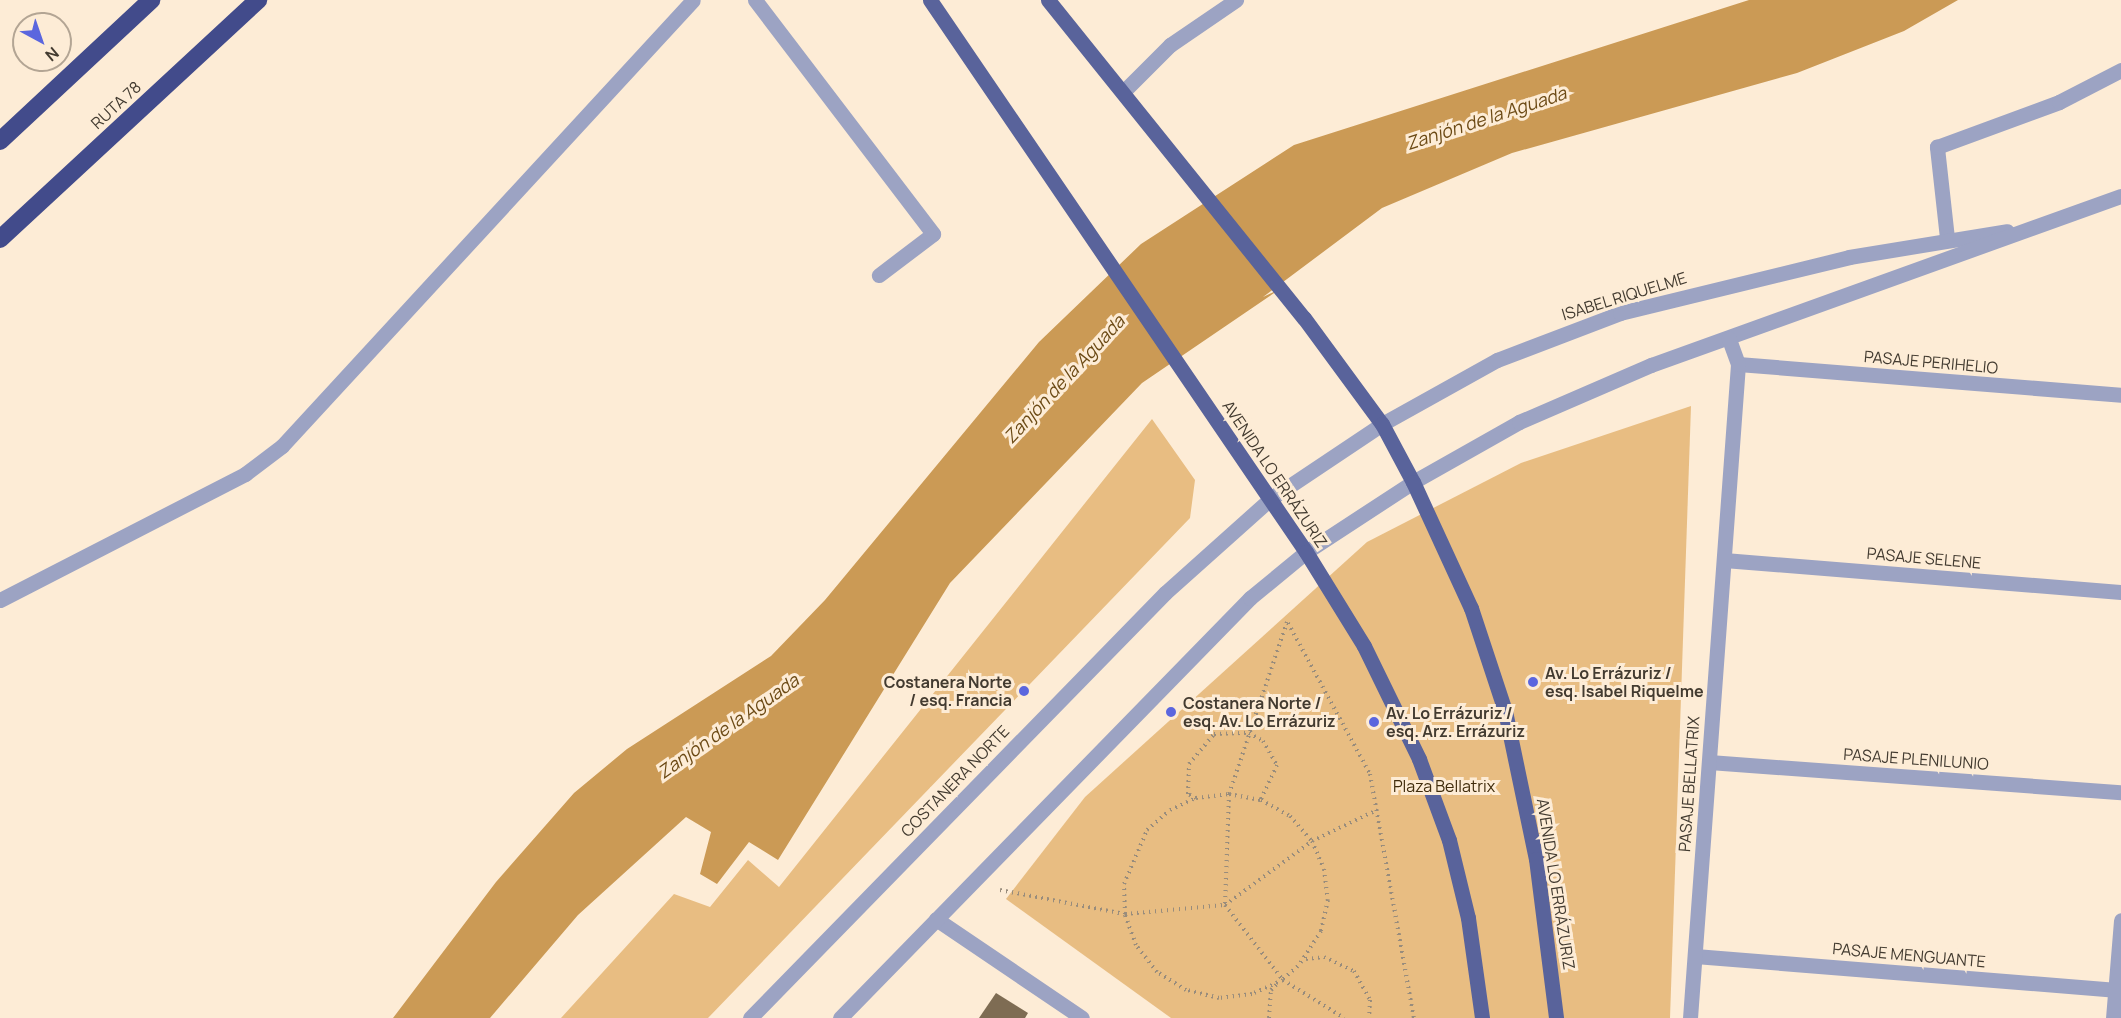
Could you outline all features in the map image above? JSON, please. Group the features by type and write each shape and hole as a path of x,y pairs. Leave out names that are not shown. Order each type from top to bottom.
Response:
{"highway":[{"path":"0,141 151,0"},
{"name":"RUTA 78","path":"0,239 258,0"}],"main road":[{"name":"AVENIDA LO ERRÁZURIZ","path":"930,0 1306,552 1388,692 1438,810 1468,918 1482,1018"},
{"name":"AVENIDA LO ERRÁZURIZ","path":"1048,0 1125,90 1304,318 1382,424 1413,482 1471,608 1505,711 1536,859 1556,1018"}],"street":[{"path":"0,600 245,474 282,446 693,0"},
{"path":"755,0 933,234 879,275"},
{"path":"1125,90 1170,45 1236,0"},
{"path":"1947,238 1937,147 2059,102 2121,70"},
{"name":"ISABEL RIQUELME","path":"1306,552 1413,482 1574,396 2121,196"},
{"name":"ISABEL RIQUELME","path":"1270,499 1382,424 1497,360 1620,312 1947,238 2028,229"},
{"name":"PASAJE BELLATRIX","path":"1690,1018 1738,364 1729,339"},
{"name":"PASAJE PERIHELIO","path":"1738,364 2121,395"},
{"name":"COSTANERA NORTE","path":"750,1018 1106,651 1270,499"},
{"path":"840,1018 1220,627 1306,552"},
{"name":"PASAJE SELENE","path":"1724,560 2121,592"},
{"name":"PASAJE PLENILUNIO","path":"1709,762 2121,792"},
{"path":"936,919 1082,1018"},
{"path":"2113,1018 2118,990 2121,920"},
{"name":"PASAJE MENGUANTE","path":"1695,956 2118,990"}],"path":[{"path":"1344,1018 1283,980 1225,905 1230,794 1287,622 1370,774 1414,1018"},
{"path":"1196,798 1188,794 1189,764 1214,734 1249,733 1263,741 1277,765 1262,800"},
{"path":"1269,1018 1271,990 1283,980 1299,965 1321,931 1328,900 1324,869 1312,841 1290,816 1262,800 1230,794 1196,798 1170,810 1147,830 1124,884 1125,914 1143,954 1157,972 1186,990 1219,998 1241,995 1283,980"},
{"path":"970,884 1125,914 1225,905 1312,841 1377,810"},
{"path":"1299,965 1324,957 1354,971 1370,1000 1369,1018"}],"green space":[{"name":"Plaza Bellatrix","path":"1691,406 1670,1018 1171,1018 1006,899 1085,797 1367,542 1521,463"},
{"path":"1152,419 1195,480 1190,518 708,1018 561,1018 674,894 710,907 748,860 779,887"}],"water":[{"name":"Zanjón de la Aguada","path":"1749,0 1958,0 1904,31 1797,73 1512,153 1382,208 1263,297 1280,289 1142,383 950,583 778,860 749,842 717,884 700,874 711,832 686,817 578,915 490,1018 393,1018 496,882 574,793 627,749 771,656 825,600 1039,342 1141,244 1294,145"}],"building":[{"path":"996,993 1028,1013 1025,1018 979,1018"}],"place":[{"name":"Av. Lo Errázuriz / esq. Isabel Riquelme","path":"1533,682"},
{"name":"Costanera Norte / esq. Francia","path":"1024,691"},
{"name":"Costanera Norte / esq. Av. Lo Errázuriz","path":"1171,712"},
{"name":"Av. Lo Errázuriz / esq. Arz. Errázuriz","path":"1374,722"}]}
